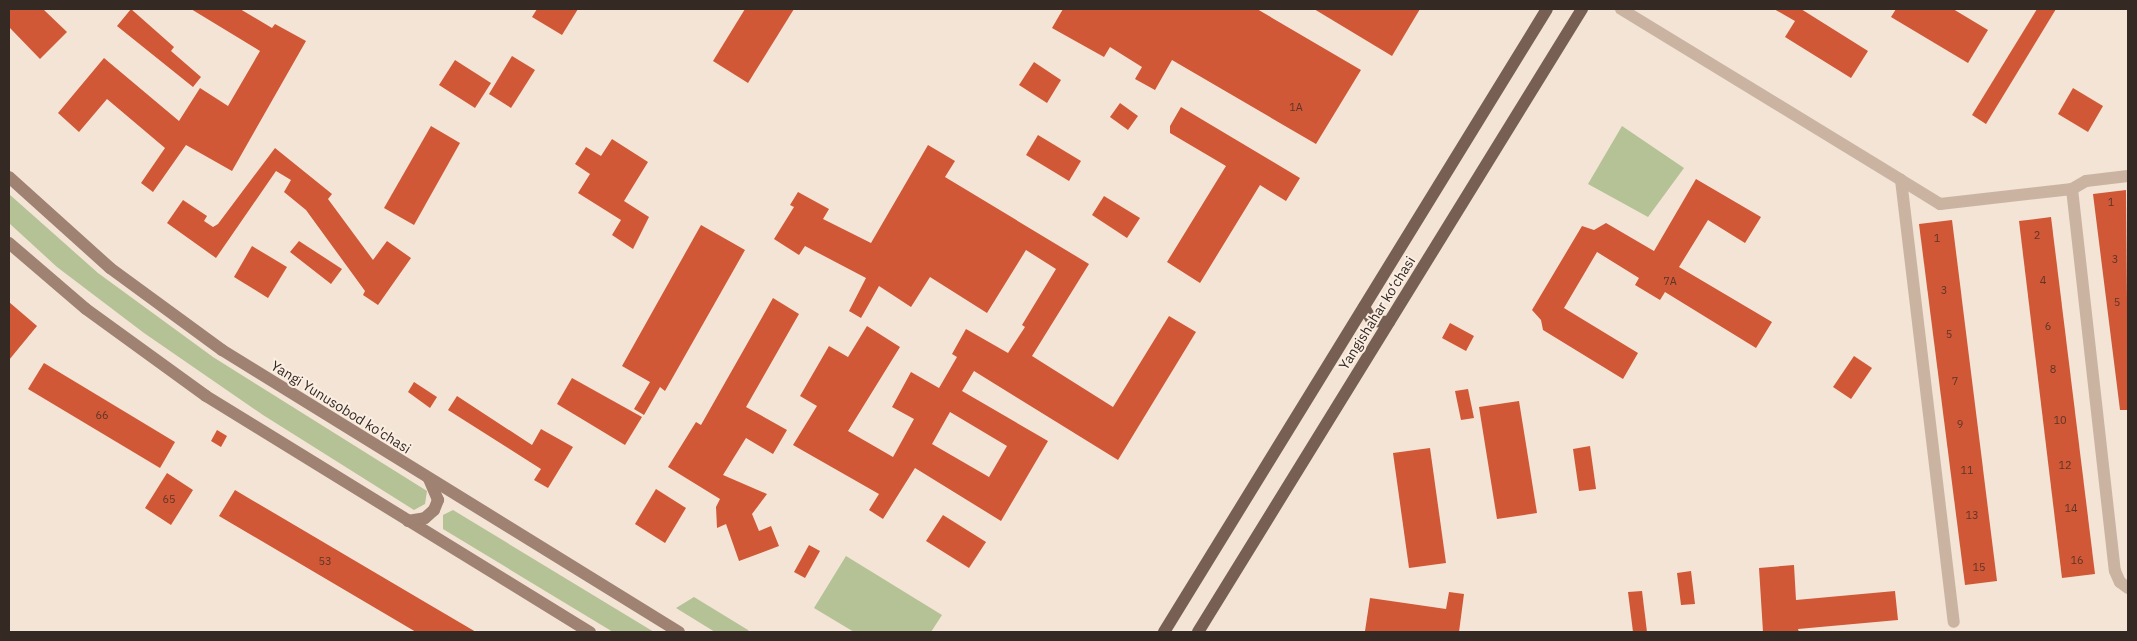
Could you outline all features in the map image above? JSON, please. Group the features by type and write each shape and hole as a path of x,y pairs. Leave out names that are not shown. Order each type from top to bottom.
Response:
{"main road":[{"name":"Yangishahar ko‘chasi","path":"1164,632 1547,9"},
{"name":"Yangishahar ko‘chasi","path":"1198,632 1582,9"},
{"name":"Yangi Yunusobod ko'chasi","path":"9,177 82,244 186,324 429,478 680,632"},
{"path":"9,243 86,309 174,373 408,521 590,632"},
{"path":"1364,307 1372,321 1389,322"},
{"path":"408,521 425,518 434,510 438,500 429,478"}],"street":[{"path":"1620,9 1940,204 2072,189 2086,181 2128,176"},
{"path":"1901,180 1954,622"},
{"path":"2072,189 2115,571 2120,582 2128,588"}],"green space":[{"path":"1622,126 1684,168 1648,217 1588,184"},
{"path":"9,194 98,273 213,357 427,491 425,504 414,510 263,415 144,333 57,267 9,223"},
{"path":"453,510 654,632 613,632 443,529 443,515"},
{"path":"846,556 942,615 931,632 854,632 814,608"},
{"path":"694,597 749,632 715,632 676,608"}],"building":[{"path":"9,9 43,9 67,32 40,59 9,27"},
{"path":"131,9 174,47 171,51 201,77 193,87 117,26"},
{"path":"191,9 240,9 272,28 275,24 306,41 232,171 186,145 153,192 141,183 165,148 107,99 79,132 58,113 104,58 179,121 200,88 228,106 260,51"},
{"path":"537,9 578,9 562,35 532,17"},
{"path":"745,9 794,9 748,83 713,61"},
{"path":"1063,9 1257,9 1361,70 1316,144 1172,60 1155,90 1135,79 1142,67 1110,47 1104,57 1052,28"},
{"path":"1314,9 1420,9 1392,56"},
{"path":"1774,9 1801,9 1868,51 1851,78 1785,37 1795,21"},
{"path":"1896,9 1953,9 1988,30 1968,63 1891,17"},
{"path":"2037,9 2056,9 1986,124 1972,115"},
{"path":"512,56 535,70 511,108 489,94"},
{"path":"455,60 491,83 475,108 439,85"},
{"path":"1034,62 1061,80 1047,103 1019,85"},
{"path":"2073,88 2103,106 2088,132 2058,114"},
{"path":"1120,103 1138,116 1128,130 1110,117"},
{"path":"1181,107 1300,178 1286,201 1260,185 1200,283 1167,262 1226,166 1170,133 1170,126"},
{"path":"431,126 460,143 414,225 384,208"},
{"path":"1038,135 1081,161 1069,181 1026,155"},
{"path":"612,139 648,162 624,201 649,217 633,249 612,235 621,220 578,193 590,174 575,164 586,147 601,156"},
{"path":"928,145 955,161 945,177 1089,264 1032,356 1113,407 1169,316 1196,332 1118,460 974,371 962,391 1048,441 1001,521 915,468 883,519 869,510 879,494 793,445 817,406 800,396 829,346 848,357 867,326 900,347 848,431 893,457 914,419 892,407 911,372 939,388 957,357 952,354 966,329 1008,353 1025,327 1022,325 1056,269 1026,250 987,313 930,277 911,307 879,286 861,318 849,311 866,278 805,246 799,255 774,239 794,207 790,205 798,192 829,209 823,219 871,243","holes":["950,412 1007,446 989,477 932,444"]},
{"path":"275,148 332,194 328,199 373,260 387,241 411,258 378,305 363,295 365,291 306,210 284,192 291,180 276,171 216,258 167,223 183,200 207,216 204,221 213,227 218,224"},
{"path":"1696,179 1761,217 1745,243 1708,220 1679,267 1772,322 1756,348 1665,292 1660,300 1635,285 1639,278 1597,252 1564,308 1638,353 1623,379 1543,330 1541,320 1532,310 1582,226 1594,230 1606,223 1654,251"},
{"path":"2126,190 2128,410 2120,410 2093,194"},
{"path":"1104,196 1140,218 1127,238 1092,215"},
{"path":"2051,217 2095,574 2062,578 2019,221"},
{"path":"1952,220 1997,581 1965,585 1919,224"},
{"path":"701,225 745,250 665,391 660,387 644,415 634,409 650,382 622,366"},
{"path":"299,241 342,269 331,284 290,252"},
{"path":"252,246 287,267 268,298 234,277"},
{"path":"773,298 799,314 746,407 787,430 773,454 746,438 723,475 767,494 752,514 759,531 771,526 779,546 739,561 726,524 717,528 716,507 720,499 668,467 696,422 701,425"},
{"path":"9,302 37,326 9,360"},
{"path":"1450,323 1474,336 1466,351 1442,338"},
{"path":"1854,356 1872,368 1851,399 1833,387"},
{"path":"44,363 175,442 160,468 28,389"},
{"path":"572,378 642,417 625,445 557,404"},
{"path":"414,382 437,397 430,408 408,392"},
{"path":"1468,389 1474,418 1461,420 1455,391"},
{"path":"457,396 532,445 541,429 573,447 548,488 534,480 541,469 448,410"},
{"path":"1519,401 1537,513 1497,519 1479,407"},
{"path":"217,430 227,436 221,447 211,441"},
{"path":"1590,446 1596,489 1579,491 1573,449"},
{"path":"1430,448 1446,563 1409,568 1393,453"},
{"path":"167,473 193,490 171,525 145,508"},
{"path":"656,489 686,508 665,543 635,524"},
{"path":"235,490 476,632 416,632 219,516"},
{"path":"943,515 986,542 969,568 926,541"},
{"path":"809,545 820,551 805,578 794,572"},
{"path":"1794,565 1796,600 1895,591 1898,620 1798,629 1799,632 1763,632 1759,568"},
{"path":"1691,571 1695,604 1681,605 1677,573"},
{"path":"1642,591 1647,632 1633,632 1628,592"},
{"path":"1449,592 1464,594 1459,632 1365,631 1370,598 1446,609"}]}
